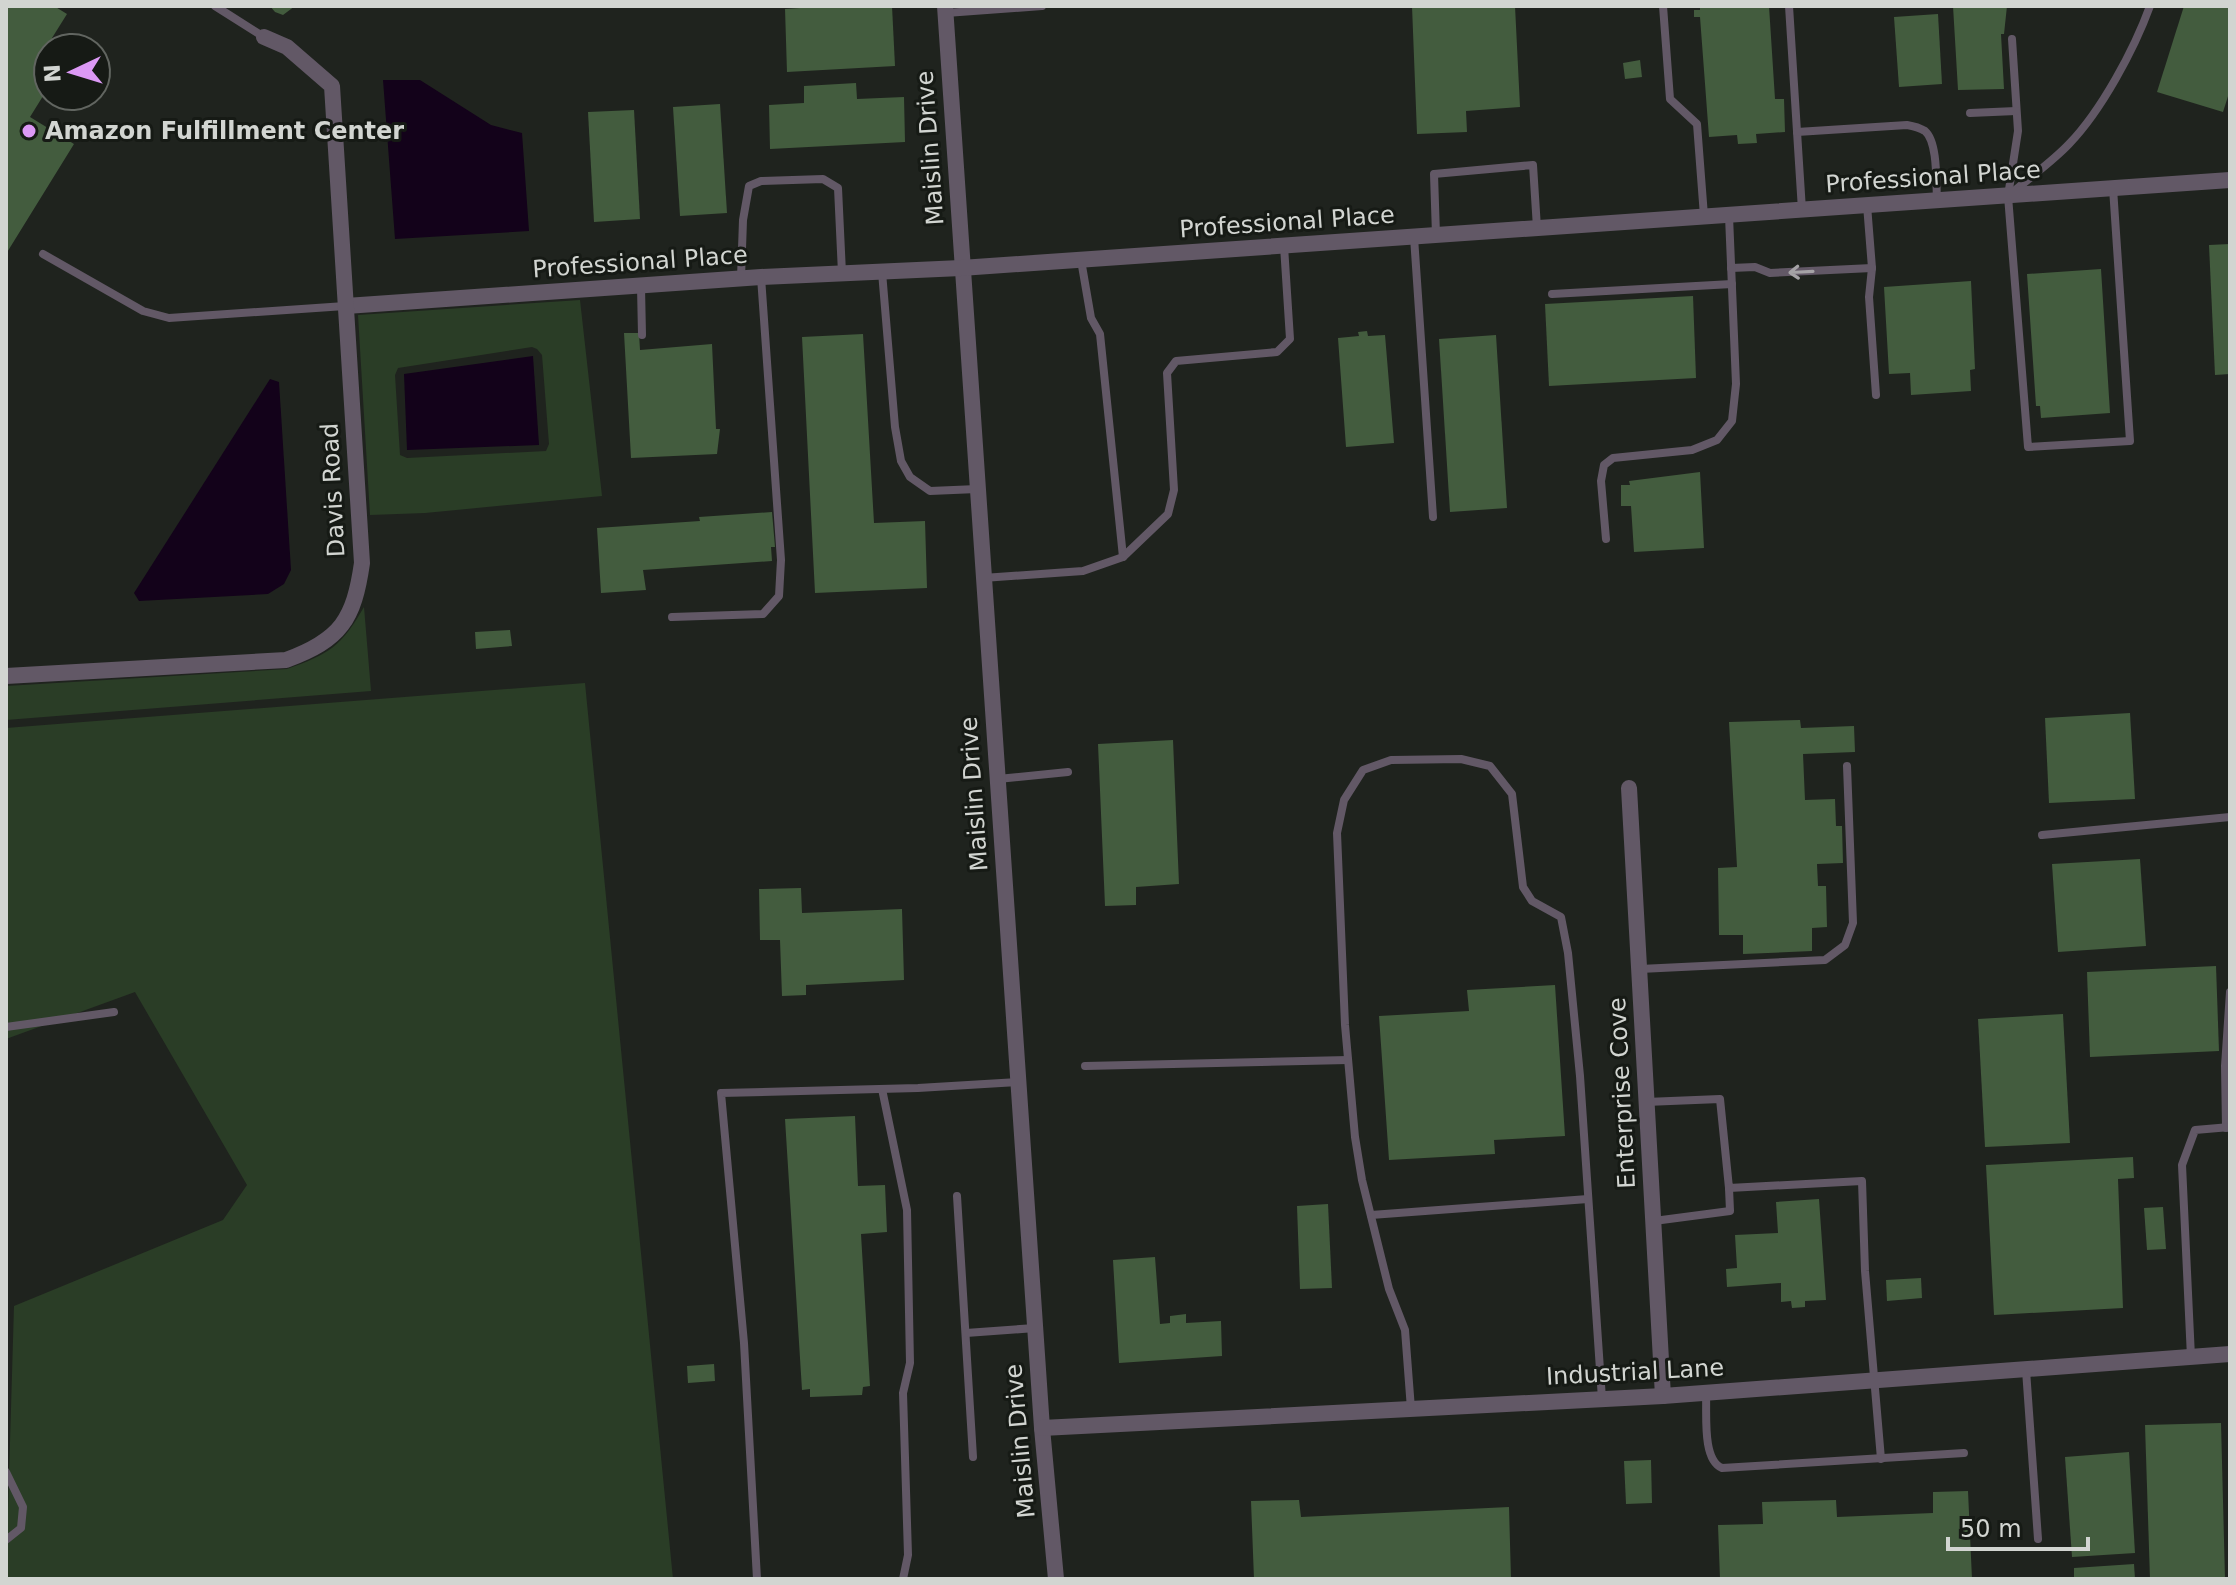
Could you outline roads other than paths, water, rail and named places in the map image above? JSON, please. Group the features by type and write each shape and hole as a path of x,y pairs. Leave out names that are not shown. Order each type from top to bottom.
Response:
{"street":[{"name":"Maislin Drive","path":"945,10 1042,1428 1056,1579"},
{"name":"Davis Road","path":"6,676 286,660 313,650 341,628 357,599 362,563 332,86 287,47 264,37"},
{"name":"Professional Place","path":"346,306 761,277 1081,260 2230,180"},
{"name":"Enterprise Cove","path":"1629,788 1663,1396"},
{"name":"Industrial Lane","path":"1042,1428 1663,1396 2230,1354"}],"lane":[{"path":"215,6 264,37"},
{"path":"945,10 1042,6"},
{"path":"1663,6 1670,99 1697,124 1704,217"},
{"path":"1789,6 1802,210"},
{"path":"2008,196 2067,146 2089,121 2139,35 2150,6"},
{"path":"2012,39 2018,131 2008,196 2028,447 2130,441 2113,188"},
{"path":"1970,113 2016,111"},
{"path":"1797,132 1907,125 1918,128 1927,133 1933,143 1937,201"},
{"path":"1436,235 1434,174 1533,165 1537,228"},
{"path":"741,279 743,220 749,186 761,181 823,179 838,188 842,273"},
{"path":"1867,205 1876,395"},
{"path":"1606,539 1601,481 1604,465 1613,458 1692,450 1717,440 1732,421 1736,384 1729,216"},
{"path":"1414,237 1433,517"},
{"path":"983,578 1083,571 1123,557 1168,514 1174,490 1167,373 1176,361 1277,352 1290,339 1284,246"},
{"path":"43,254 143,311 169,318 346,306"},
{"path":"1081,260 1091,318 1100,334 1123,557"},
{"path":"1731,268 1755,267 1770,273 1872,268"},
{"path":"882,272 895,427 901,461 910,477 930,491 977,489"},
{"path":"672,617 763,614 779,596 781,560 761,277"},
{"path":"1552,294 1732,284"},
{"path":"641,287 642,335"},
{"path":"1411,1409 1405,1330 1389,1289 1362,1180 1355,1137 1348,1060 1337,833 1344,800 1363,770 1391,760 1461,759 1490,766 1512,794 1523,887 1532,901 1561,917 1570,969 1602,1399"},
{"path":"1639,969 1825,960 1845,945 1853,923 1847,766"},
{"path":"997,779 1068,772"},
{"path":"2042,835 2230,817"},
{"path":"2191,1357 2182,1165 2195,1130 2228,1128 2225,1066 2230,992"},
{"path":"6,1027 114,1012"},
{"path":"1085,1066 1348,1060"},
{"path":"757,1579 744,1343 721,1093 1018,1082"},
{"path":"882,1089 907,1210 910,1363 903,1393 908,1555 903,1579"},
{"path":"1646,1102 1720,1099 1729,1188 1730,1211 1653,1221"},
{"path":"1729,1188 1862,1181 1865,1271 1881,1459"},
{"path":"957,1196 973,1457"},
{"path":"1371,1215 1588,1199"},
{"path":"966,1333 1035,1328"},
{"path":"2025,1369 2038,1539"},
{"path":"1706,1392 1709,1455 1715,1465 1722,1468 1964,1453"},
{"path":"6,1472 23,1507 21,1528 6,1540"}],"place":[{"name":"Amazon Fulfillment Center","path":"29,131"}]}
